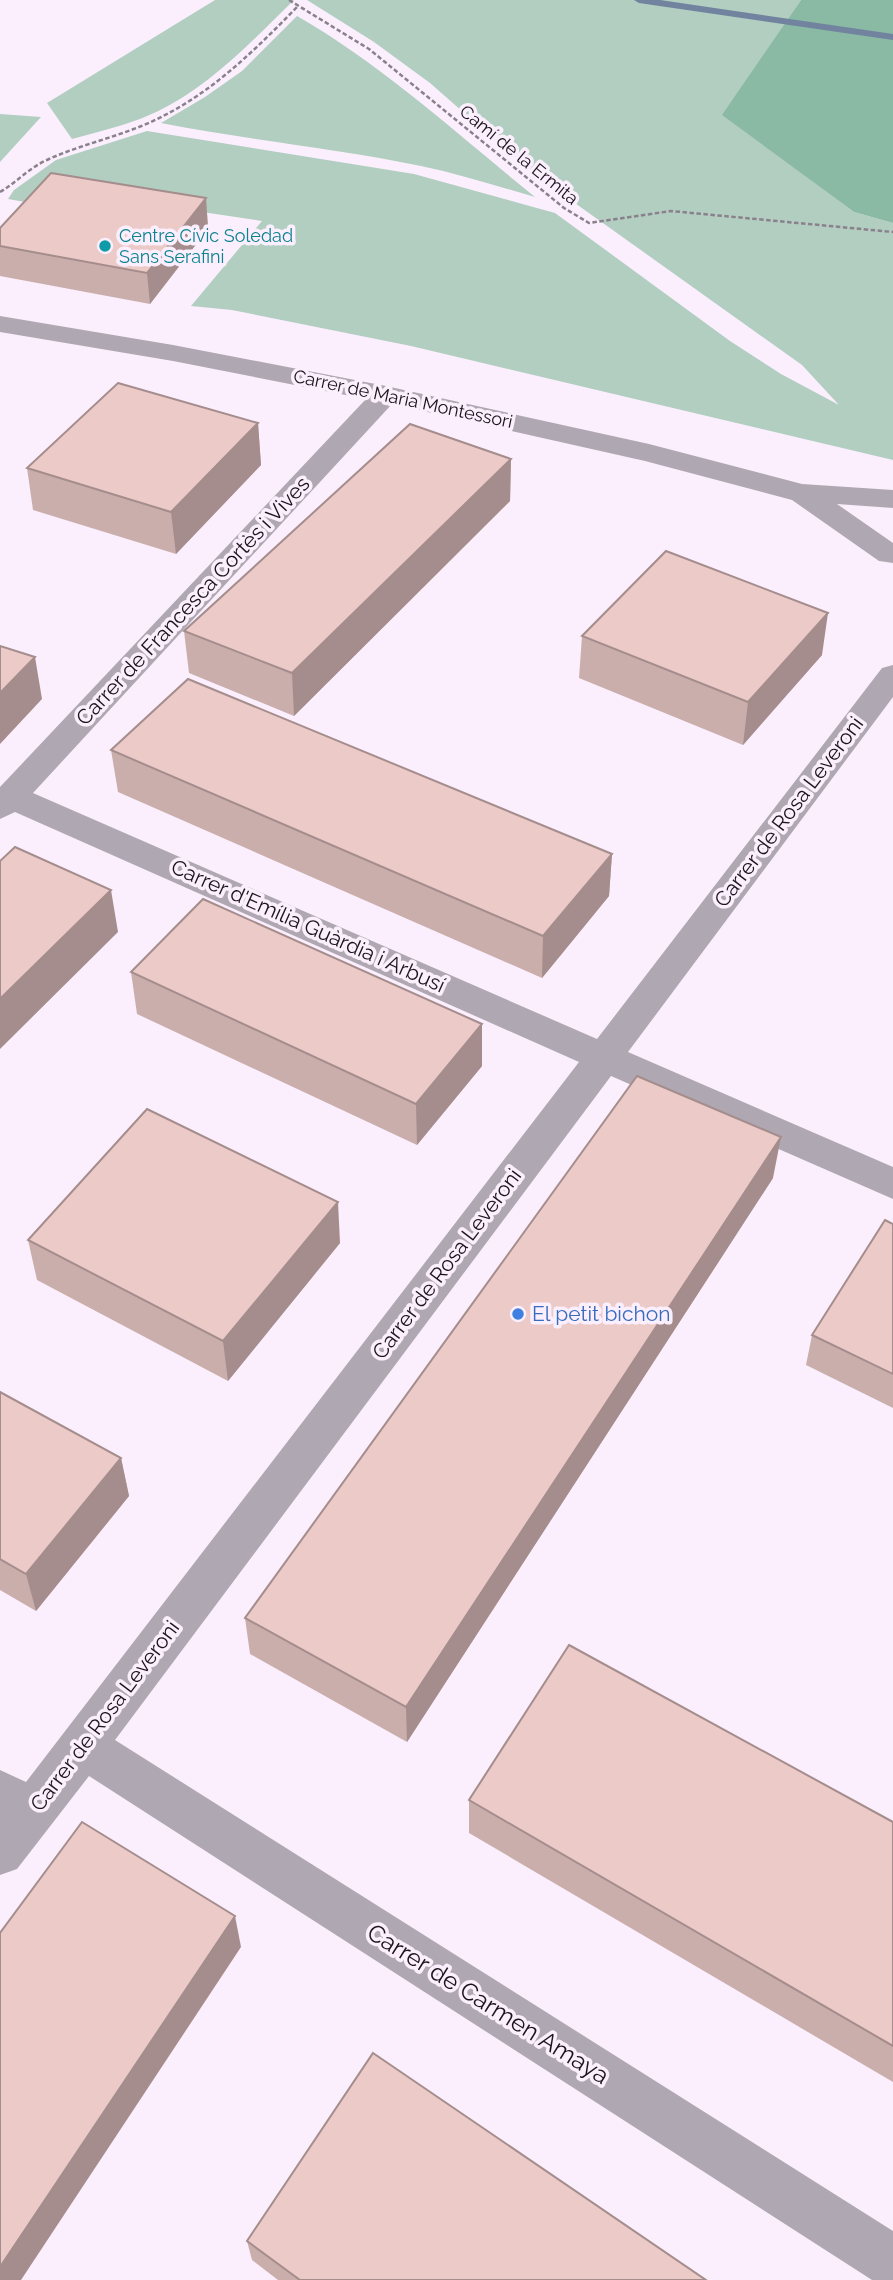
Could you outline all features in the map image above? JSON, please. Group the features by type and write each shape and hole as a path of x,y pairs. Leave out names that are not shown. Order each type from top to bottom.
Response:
{"street":[{"name":"Carrer de Maria Montessori","path":"0,324 173,353 386,394 649,453 802,493 893,499"},
{"name":"Carrer de Francesca Cortès i Vives","path":"5,802 386,394"},
{"name":"Carrer de Maria Montessori","path":"802,493 892,548"},
{"name":"Carrer de Rosa Leveroni","path":"0,1852 16,1802 83,1746 893,675"},
{"name":"Carrer d'Emília Guàrdia i Arbusí","path":"5,802 605,1055 893,1184"},
{"name":"Carrer de Carmen Amaya","path":"83,1746 893,2262"}],"path":[{"name":"Camí de la Ermita","path":"289,0 369,49 564,208 589,223 671,211 893,232"},
{"path":"0,191 33,167 146,125 194,98 227,75 298,6"}],"green space":[{"path":"215,0 294,0 223,68 183,97 140,119 72,139 47,103"},
{"path":"307,0 801,0 723,115 854,212 893,223 893,460 411,346 232,310 191,306 262,221 60,191 25,202 8,199 14,190 56,160 147,131 414,174 555,213 730,341 781,374 839,405 802,365 579,206 512,155 430,83 374,42"},
{"path":"801,0 893,0 893,223 854,212 722,115"},
{"path":"297,16 390,79 535,197 421,166 161,123 242,71"},
{"path":"0,114 41,117 0,162"}],"building":[{"path":"51,173 206,198 147,273 0,246 0,228"},
{"path":"118,383 258,423 171,512 27,468"},
{"path":"410,424 511,459 292,673 184,631"},
{"path":"666,551 828,613 748,702 582,636"},
{"path":"0,646 35,657 0,693"},
{"path":"188,679 612,854 543,936 111,750"},
{"path":"15,847 111,890 0,999 0,861"},
{"path":"203,899 482,1024 416,1104 131,972"},
{"path":"637,1076 781,1137 406,1707 245,1618"},
{"path":"147,1109 338,1202 223,1341 28,1240"},
{"path":"885,1220 893,1224 893,1374 812,1335"},
{"path":"0,1392 121,1458 26,1574 0,1559"},
{"path":"569,1645 893,1822 893,2046 469,1800"},
{"path":"82,1822 235,1916 0,2267 0,1933"},
{"path":"373,2053 706,2280 300,2280 247,2241"}],"waterway":[{"path":"639,0 893,37"}],"place":[{"name":"Centre Cívic Soledad Sans Serafini","path":"105,246"},
{"name":"El petit bichon","path":"518,1314"}]}
